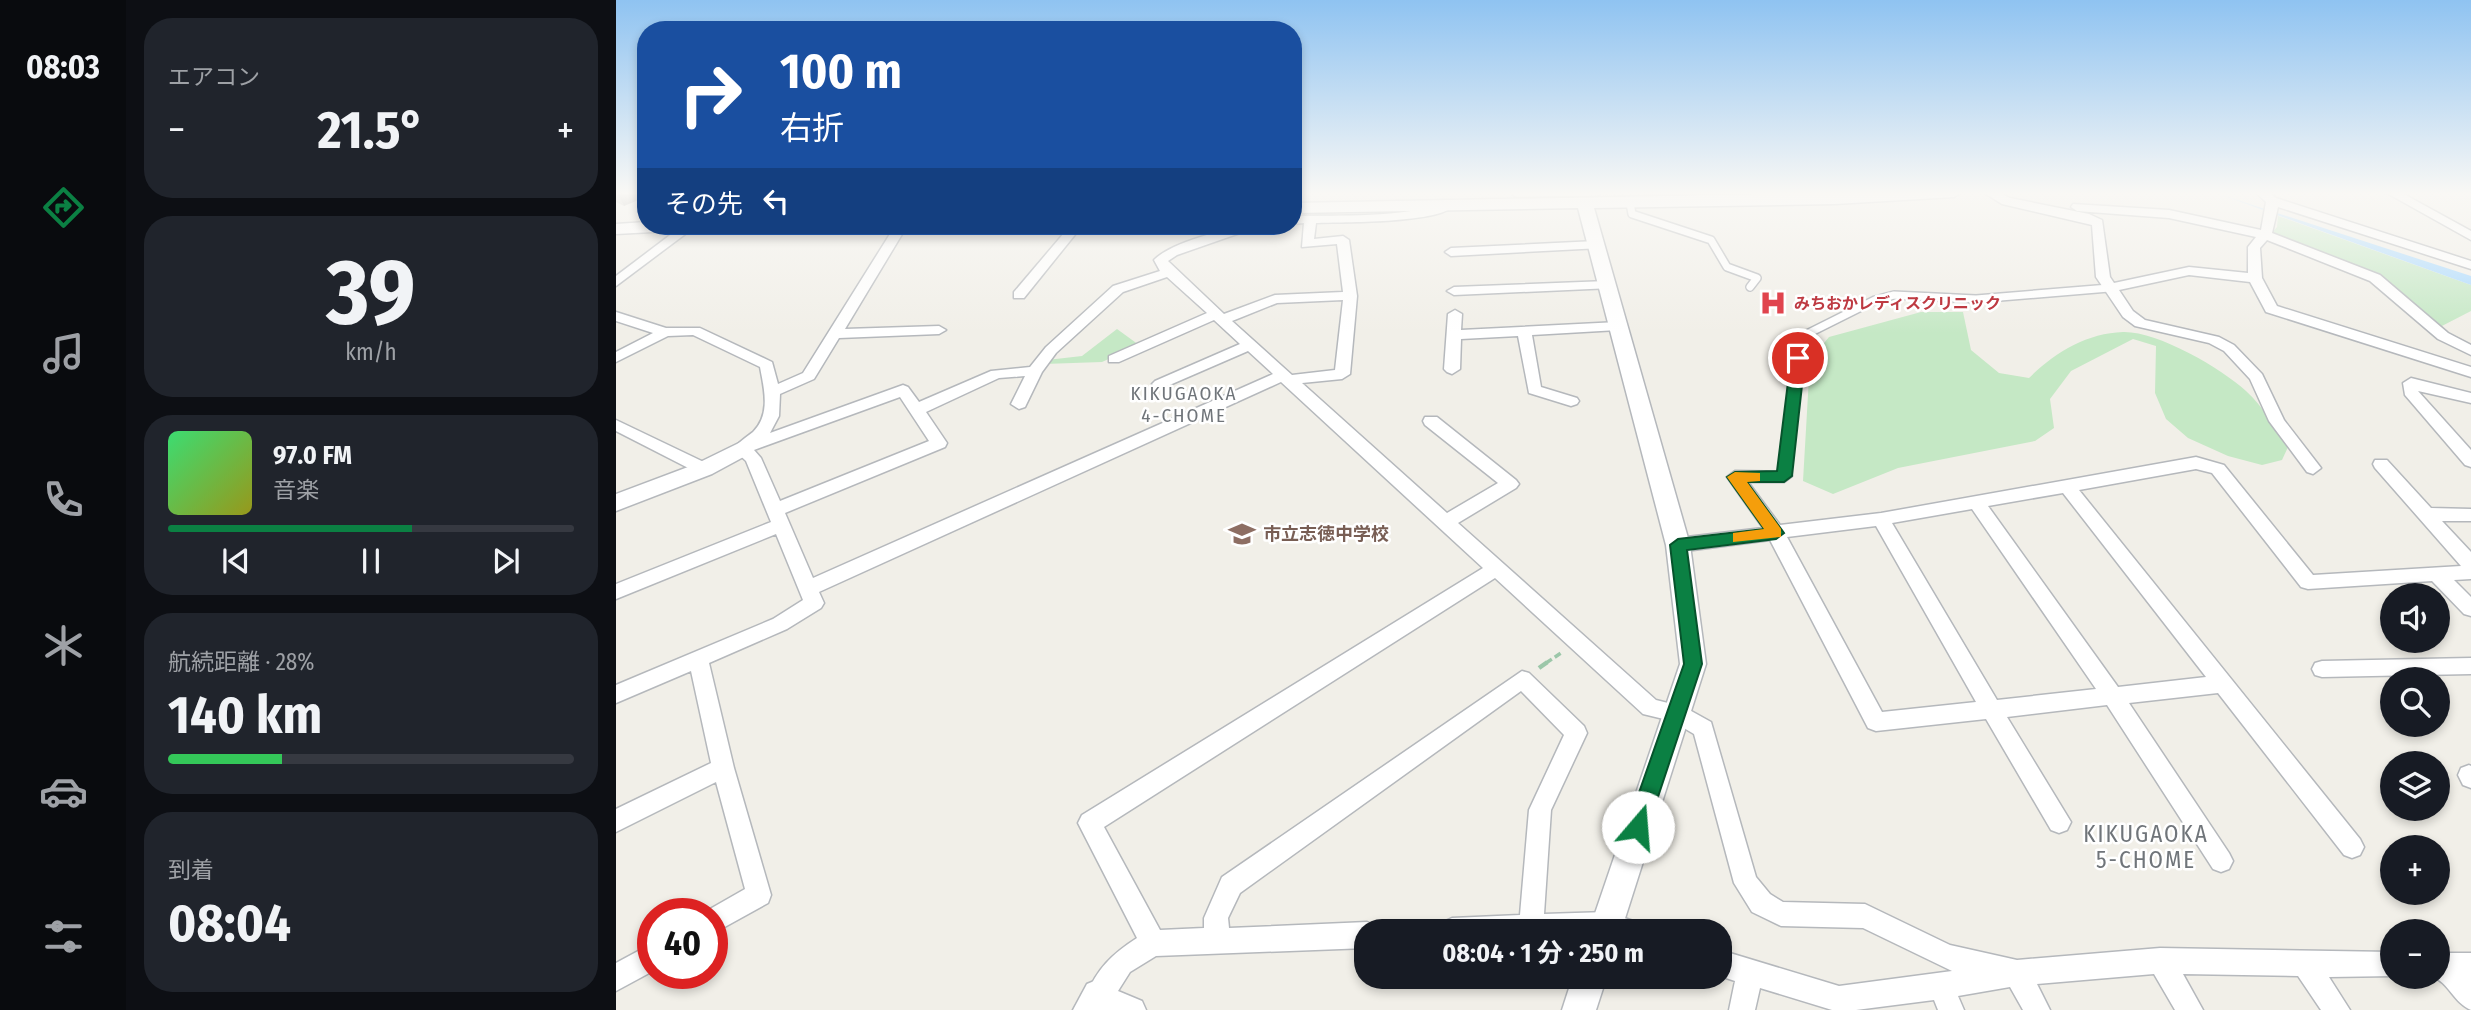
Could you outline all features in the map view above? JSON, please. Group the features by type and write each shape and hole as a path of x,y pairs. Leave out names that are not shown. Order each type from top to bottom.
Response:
{"street":[{"path":"616,282 673,239"},
{"path":"772,393 809,376 893,239"},
{"path":"1019,295 1065,239"},
{"path":"1213,239 1172,252 1161,260 1169,272 1219,318 1650,708 1676,713 1703,728 1746,883 1761,903 1781,914 1865,916 1947,957 2017,973 2037,1010"},
{"path":"809,589 1285,377 1342,374 1350,296 1343,240 1307,244 1308,239"},
{"path":"1595,239 1678,545 1693,664 1616,919"},
{"path":"2099,239 2103,277 2128,314 2140,323 2214,341 2228,348 2258,377 2277,421 2313,468"},
{"path":"2260,239 2254,247 2255,278 2271,309 2471,372"},
{"path":"2293,239 2375,278 2443,336 2471,351"},
{"path":"2391,239 2471,265"},
{"path":"1451,252 1596,245"},
{"path":"2109,288 2189,271 2255,278"},
{"path":"1018,404 1035,371 1051,350 1118,289 1169,272"},
{"path":"1454,291 1607,285"},
{"path":"1114,359 1275,299 1350,296"},
{"path":"1452,369 1455,314"},
{"path":"616,316 665,332 695,331 766,365 772,393 769,426 741,449"},
{"path":"1454,335 1619,326"},
{"path":"835,334 939,330"},
{"path":"1524,331 1534,390 1571,401"},
{"path":"616,358 665,332"},
{"path":"1160,384 1250,345"},
{"path":"916,410 996,374 1035,371"},
{"path":"2471,398 2411,383 2410,392 2471,461"},
{"path":"616,503 704,469 741,449 903,390 939,443 616,592"},
{"path":"1431,421 1510,484 1445,522"},
{"path":"616,425 704,469"},
{"path":"616,694 780,624 814,603 753,458 741,449"},
{"path":"1678,545 1881,519 2196,463 2218,469 2308,582 2438,576 2471,566 2381,464"},
{"path":"1784,476 1735,477 1776,533 1876,722 2224,684"},
{"path":"2068,486 2353,847"},
{"path":"1976,502 2113,697 2221,861"},
{"path":"2426,514 2471,515"},
{"path":"1881,519 2059,822"},
{"path":"1153,943 1090,823 1497,568"},
{"path":"2438,576 2471,610"},
{"path":"698,658 723,768 759,895 728,913"},
{"path":"2322,668 2471,666"},
{"path":"1217,940 1216,918 1231,886 1522,679 1576,733 1540,810 1532,919"},
{"path":"616,821 723,768"},
{"path":"1133,1010 1095,1003 1121,963 1153,943 1354,935"},
{"path":"2160,961 2190,1010"},
{"path":"1732,967 1840,1005 1946,998 2017,973 2160,961 2380,965"},
{"path":"2304,963 2337,1010"},
{"path":"616,978 637,966"},
{"path":"2452,966 2471,997"},
{"path":"1742,1010 1751,973"},
{"path":"1579,1010 1586,989"}],"lane":[{"path":"1708,239 1727,267 1757,278 1750,287"},
{"path":"1784,476 1798,358 1802,342 1809,333 1875,300 1894,295 1976,299 2109,288"}],"path":[{"path":"1522,679 1578,642"}],"green space":[{"path":"2283,239 2343,239 2471,285 2471,311 2438,328 2384,282"},
{"path":"1921,312 1963,312 1971,350 1999,373 2029,378 2060,353 2097,336 2137,333 2170,344 2205,362 2246,391 2288,447 2282,460 2262,465 2228,456 2188,438 2166,419 2155,393 2156,346 2133,339 2071,371 2050,399 2054,428 2035,441 1898,468 1833,494 1803,481 1810,360 1829,337"},
{"path":"1117,329 1139,345 1102,362 1044,364 1047,360 1082,356"}],"water":[{"path":"2344,239 2358,239 2471,276 2471,285"}],"slow traffic":[{"path":"1739,538 1776,533 1735,477 1755,477"}],"place":[{"name":"みちおかレディスクリニック","path":"1773,303"},
{"name":"市立志徳中学校","path":"1242,534"}],"district":[{"name":"KIKUGAOKA 4-CHOME","path":"1184,404"},
{"name":"KIKUGAOKA 5-CHOME","path":"2146,847"}],"route":[{"path":"1638,827 1693,664 1678,545 1776,533 1735,477 1784,476 1798,358"}]}
